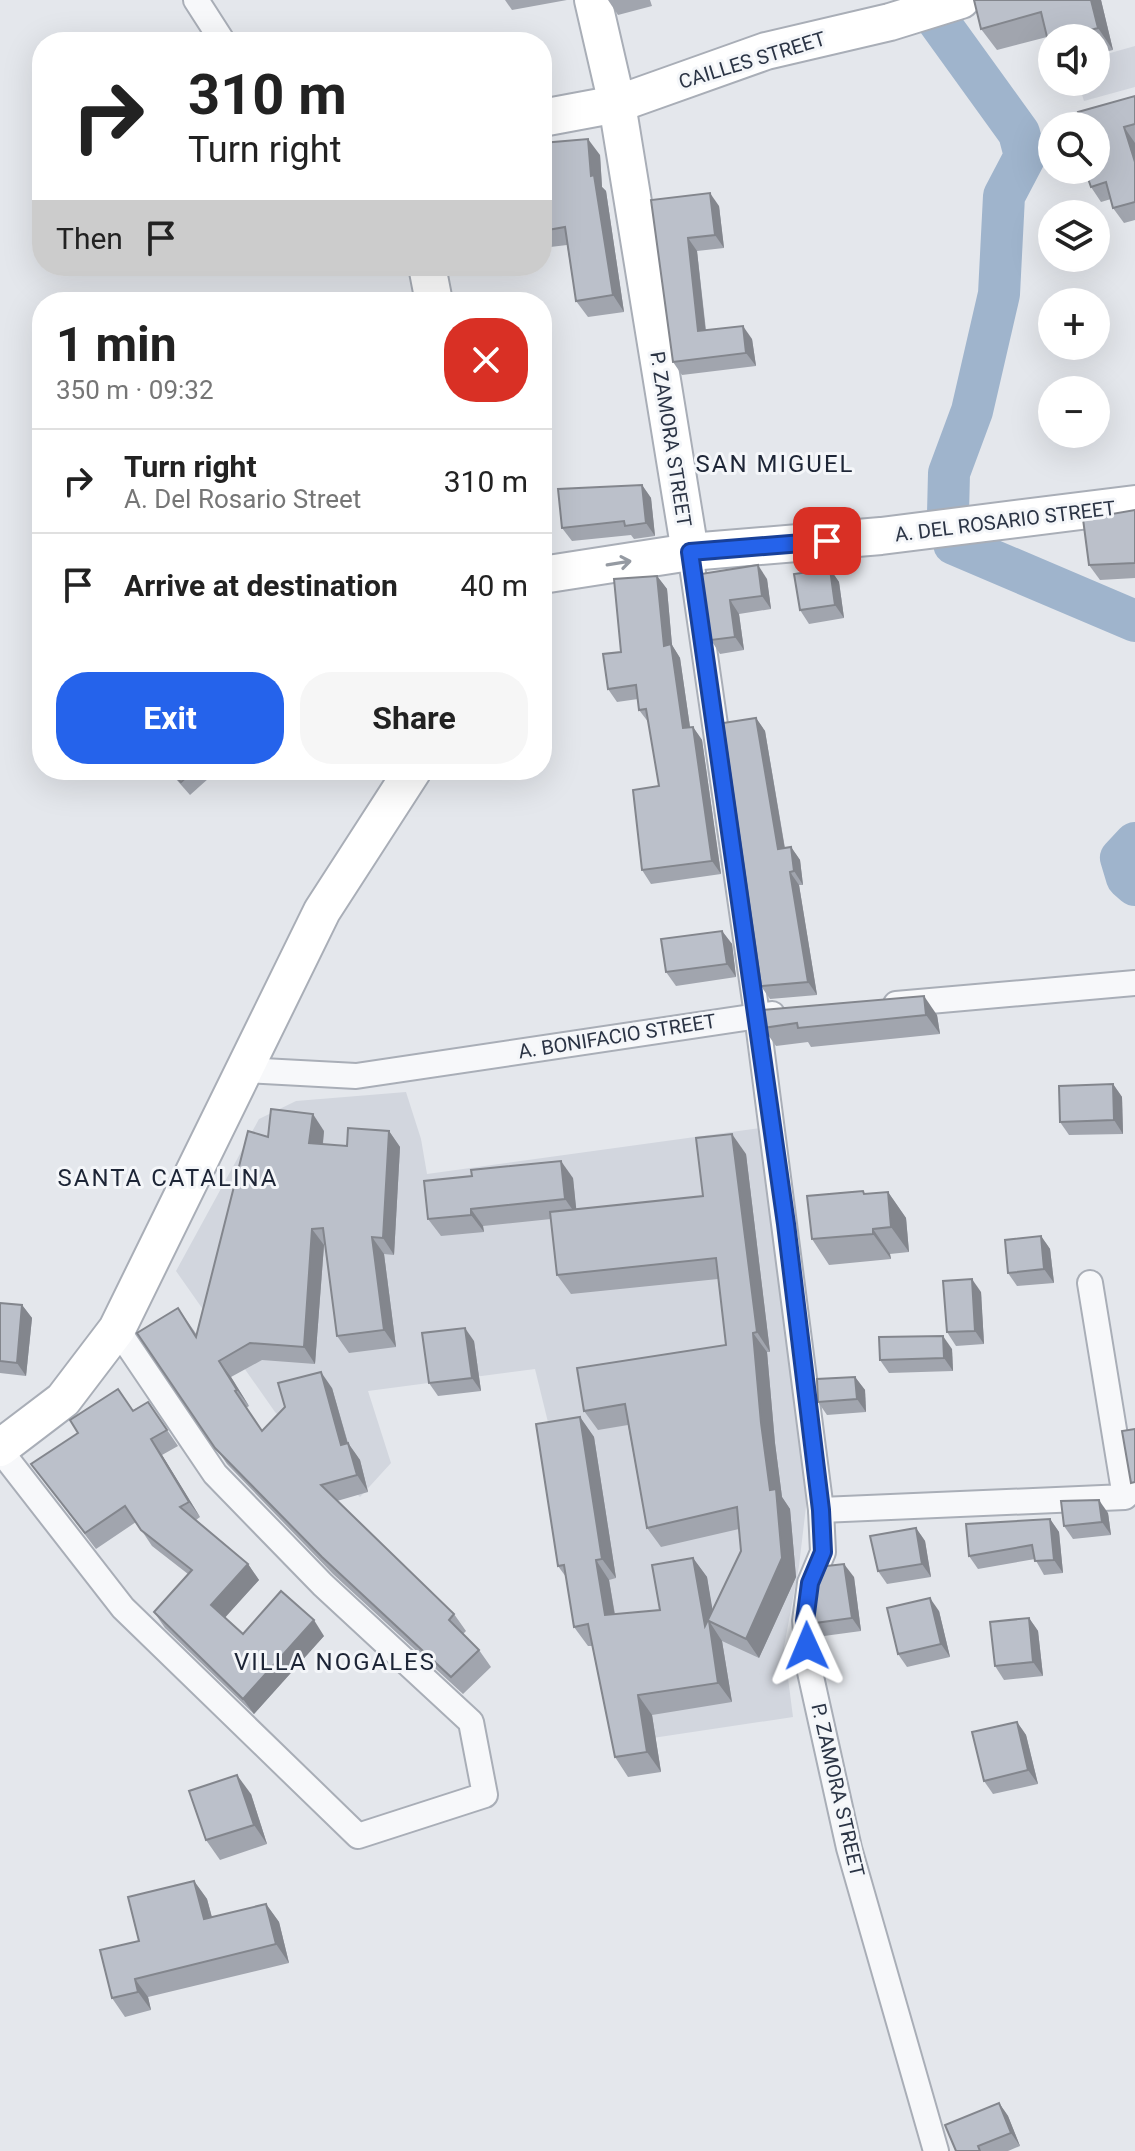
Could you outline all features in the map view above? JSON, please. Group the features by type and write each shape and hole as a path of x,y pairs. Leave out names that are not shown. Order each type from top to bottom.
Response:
{"main road":[{"name":"P. ZAMORA STREET","path":"593,0 617,104 690,552"},
{"name":"CAILLES STREET","path":"552,116 617,104 766,51 890,22 958,1"},
{"name":"A. DEL ROSARIO STREET","path":"552,573 690,552 881,536 1135,504"},
{"path":"0,1449 63,1400 117,1329 322,911 407,780"}],"street":[{"path":"196,0 217,32"},
{"name":"P. ZAMORA STREET","path":"690,552 757,1015 821,1510 823,1552 810,1583 805,1621 810,1672 849,1848 936,2151"},
{"path":"878,1006 1135,983"},
{"name":"A. BONIFACIO STREET","path":"243,1070 356,1076 757,1015 802,1011"},
{"path":"821,1510 1125,1497 1090,1283"},
{"path":"0,1449 123,1608 358,1836 485,1795 471,1722 323,1585 215,1474 117,1329"}],"shaded area":[{"path":"1135,46 1135,87 1110,94 1110,53"},
{"path":"1082,96 1102,96 1084,101"},
{"path":"406,1092 421,1139 427,1174 767,1127 807,1498 799,1566 784,1647 793,1717 626,1742 535,1369 368,1391 391,1463 360,1497 275,1412 176,1271 259,1119 296,1101"}],"building":[{"path":"974,0 1091,0 1097,24 1044,24 1041,12 981,29"},
{"path":"1135,96 1135,124 1124,127 1135,162 1135,202 1113,208 1107,184 1110,184 1110,112 1078,112"},
{"path":"588,139 591,176 594,175 613,295 576,301 565,227 552,229 552,142"},
{"path":"710,193 715,235 688,238 698,331 743,326 746,353 673,362 651,200"},
{"path":"642,485 646,523 625,526 624,521 562,528 558,489"},
{"path":"1135,510 1135,563 1089,565 1083,519"},
{"path":"758,565 762,596 730,600 735,637 711,640 701,574"},
{"path":"830,569 835,605 800,610 794,574"},
{"path":"657,576 664,646 671,644 683,728 693,727 712,861 642,870 633,790 659,786 646,709 639,710 636,685 608,689 603,654 621,652 614,579"},
{"path":"756,718 778,849 791,847 794,871 790,872 808,982 761,986 723,723"},
{"path":"722,931 727,964 666,972 661,939"},
{"path":"924,996 926,1015 798,1028 797,1023 763,1028 761,1010"},
{"path":"1113,1084 1114,1120 1060,1122 1059,1086"},
{"path":"271,1109 313,1114 309,1143 347,1146 348,1128 389,1131 383,1238 372,1237 384,1330 337,1336 323,1228 312,1229 304,1347 250,1343 219,1361 262,1431 285,1407 278,1383 321,1372 341,1445 348,1443 357,1475 321,1485 454,1614 449,1620 479,1650 451,1677 322,1557 215,1448 137,1333 178,1308 196,1337 248,1131 268,1137"},
{"path":"732,1134 757,1332 753,1333 761,1423 770,1490 776,1489 782,1558 746,1639 709,1621 718,1683 638,1695 647,1752 615,1757 588,1624 574,1627 564,1565 558,1566 536,1424 580,1417 602,1559 596,1560 605,1615 660,1610 652,1565 693,1558 705,1626 741,1551 737,1507 647,1528 625,1404 584,1411 577,1368 726,1345 716,1258 557,1275 550,1212 703,1196 696,1138"},
{"path":"561,1161 565,1199 471,1209 471,1215 428,1219 424,1181 472,1176 471,1170"},
{"path":"863,1191 864,1194 888,1192 891,1227 873,1229 873,1234 812,1239 807,1196"},
{"path":"1041,1236 1044,1269 1008,1273 1005,1240"},
{"path":"972,1279 975,1331 947,1332 943,1281"},
{"path":"0,1303 22,1305 17,1363 0,1361"},
{"path":"465,1328 472,1378 429,1383 422,1333"},
{"path":"943,1336 944,1358 880,1360 879,1337"},
{"path":"855,1377 857,1399 818,1402 817,1379"},
{"path":"118,1389 133,1411 148,1402 167,1430 151,1439 189,1502 180,1507 248,1564 211,1605 243,1634 281,1591 314,1620 243,1699 154,1612 192,1570 141,1530 125,1506 85,1533 31,1464 78,1433 70,1420"},
{"path":"1135,1429 1135,1482 1131,1483 1122,1431"},
{"path":"1099,1500 1102,1522 1064,1526 1061,1501"},
{"path":"1050,1519 1054,1560 1035,1561 1032,1545 969,1556 966,1524"},
{"path":"916,1528 922,1564 878,1571 870,1536"},
{"path":"844,1564 852,1618 815,1623 812,1600 818,1567"},
{"path":"930,1598 941,1644 898,1654 887,1608"},
{"path":"1029,1618 1033,1662 995,1666 990,1622"},
{"path":"1017,1722 1028,1770 984,1781 972,1732"},
{"path":"237,1775 254,1825 206,1840 189,1791"},
{"path":"194,1881 204,1919 266,1904 276,1944 135,1979 138,1992 112,1998 100,1950 139,1941 128,1897"},
{"path":"999,2103 1011,2133 978,2146 980,2151 956,2151 945,2125"}],"waterway":[{"path":"923,0 1019,133 1025,156 1004,196 999,294 972,411 949,473 948,514 954,544 1135,621"},
{"path":"1135,843 1121,858 1127,878 1135,885"}],"district":[{"name":"SAN MIGUEL","path":"775,464"},
{"name":"SANTA CATALINA","path":"168,1178"},
{"name":"VILLA NOGALES","path":"335,1662"}],"route":[{"path":"807,1646 805,1621 810,1583 823,1552 821,1510 786,1224 690,552 827,541"}]}
